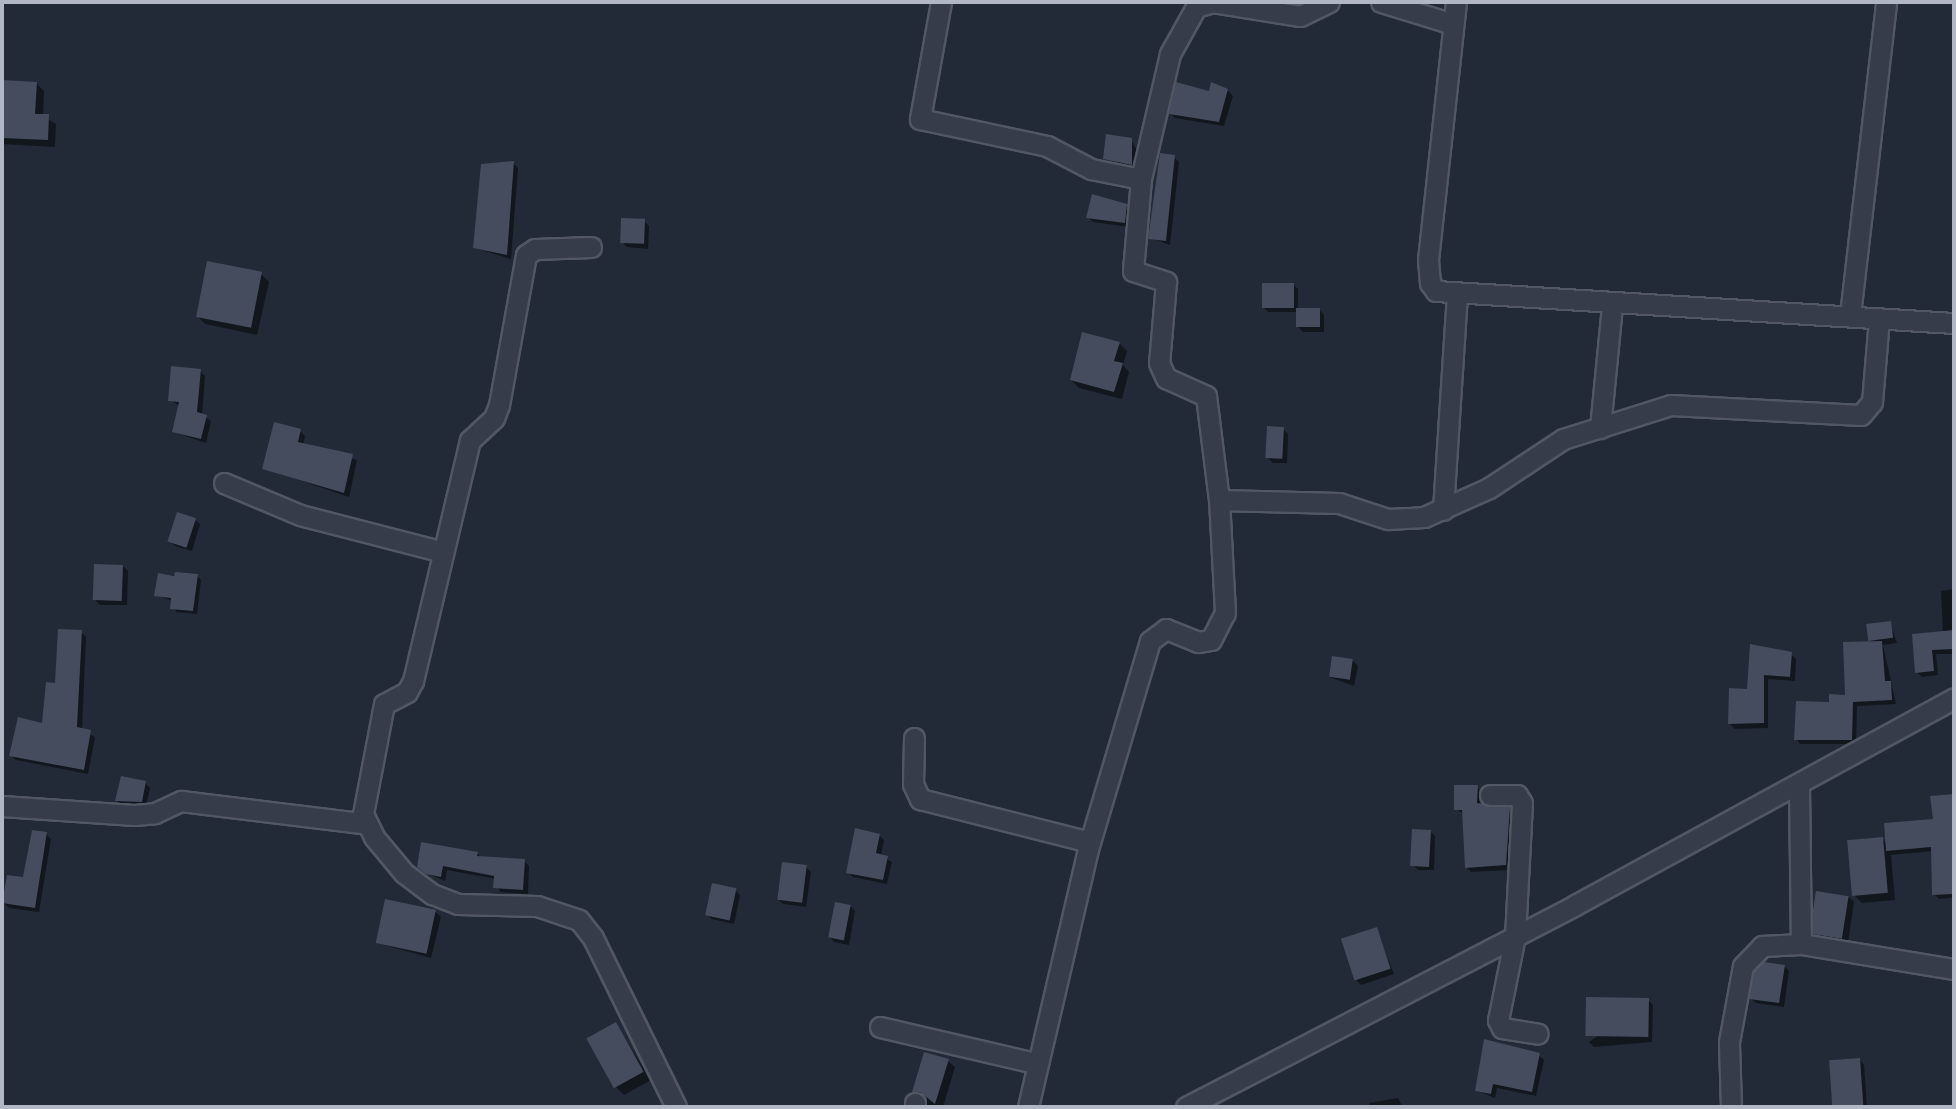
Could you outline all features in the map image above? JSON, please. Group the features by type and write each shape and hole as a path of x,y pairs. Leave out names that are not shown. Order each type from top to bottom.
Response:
{"street":[{"path":"941,2 920,119 1047,146 1091,169 1141,179"},
{"path":"1028,1107 1035,1063 1090,842 1150,641 1166,629 1198,642 1211,640 1219,631 1226,586 1206,396 1166,378 1159,363 1166,282 1133,271 1141,179 1170,54 1190,13 1213,2 1300,16 1329,2"},
{"path":"1381,2 1453,24"},
{"path":"1456,2 1434,171 1427,274 1436,291 1457,295 1612,305 1850,315 1954,323"},
{"path":"1850,315 1886,2"},
{"path":"591,247 535,249 526,255 499,405 494,418 470,440 413,681 407,692 384,704 364,804 368,824 404,873 432,894 458,904 537,906 579,920 593,938 676,1107"},
{"path":"1443,510 1457,295"},
{"path":"1600,428 1612,305"},
{"path":"1219,500 1339,503 1388,519 1443,510 1518,471 1563,439 1679,404 1861,415 1872,402 1879,318"},
{"path":"224,483 300,515 443,552"},
{"path":"1186,1107 1799,786 1954,698"},
{"path":"914,738 913,783 920,799 1090,842"},
{"path":"1799,786 1801,944"},
{"path":"1490,795 1517,795 1522,803 1515,936 1498,1020 1502,1028 1538,1034"},
{"path":"2,806 134,815 156,813 181,801 368,824"},
{"path":"1731,1107 1729,1042 1742,966 1762,946 1801,944 1954,969"},
{"path":"880,1027 1035,1063"}],"building":[{"path":"2,80 37,82 35,114 49,114 48,140 2,138"},
{"path":"1176,82 1209,91 1211,82 1228,89 1219,122 1169,114"},
{"path":"1106,134 1132,138 1132,165 1103,159"},
{"path":"1160,153 1175,155 1166,241 1148,239"},
{"path":"514,161 507,255 473,248 481,164"},
{"path":"1092,194 1127,204 1125,223 1086,218"},
{"path":"621,218 645,219 644,244 620,243"},
{"path":"207,261 262,272 251,328 196,317"},
{"path":"1262,283 1294,283 1294,308 1262,308"},
{"path":"1296,308 1320,308 1320,327 1296,327"},
{"path":"1082,332 1120,342 1114,361 1123,363 1114,392 1070,380"},
{"path":"171,366 201,369 197,412 207,415 201,439 172,432 179,402 168,401"},
{"path":"274,422 301,429 298,442 353,454 344,493 262,469"},
{"path":"1267,426 1284,427 1282,459 1265,458"},
{"path":"177,512 196,518 186,548 167,541"},
{"path":"94,564 123,565 122,601 93,600"},
{"path":"175,572 198,574 193,611 170,609 171,598 154,596 158,573 174,576"},
{"path":"1891,621 1893,638 1868,641 1866,624"},
{"path":"58,629 82,630 77,727 91,730 84,770 9,756 18,717 42,723 46,682 55,683"},
{"path":"1954,630 1954,649 1932,650 1934,671 1915,673 1912,634"},
{"path":"1882,641 1885,681 1891,681 1892,700 1853,702 1852,740 1794,740 1796,701 1829,702 1829,694 1845,695 1843,642"},
{"path":"1750,644 1792,652 1790,677 1764,675 1764,723 1728,724 1729,688 1747,689"},
{"path":"1332,656 1353,659 1350,680 1329,677"},
{"path":"121,776 146,781 142,802 115,801"},
{"path":"1454,785 1478,785 1477,803 1510,807 1506,865 1465,868 1462,810 1454,810"},
{"path":"1954,794 1954,894 1932,895 1931,847 1886,851 1884,823 1933,819 1930,796"},
{"path":"855,828 880,834 876,853 888,856 883,880 846,873"},
{"path":"1412,829 1431,830 1429,867 1410,866"},
{"path":"32,830 47,832 35,908 2,903 7,875 23,877"},
{"path":"1883,837 1888,893 1852,896 1847,840"},
{"path":"421,842 478,852 477,856 525,859 523,890 493,888 494,876 443,866 441,877 426,874 417,867"},
{"path":"782,862 807,865 802,903 777,900"},
{"path":"712,883 736,888 730,920 705,915"},
{"path":"1816,891 1849,896 1842,939 1809,933"},
{"path":"385,899 436,910 427,954 376,943"},
{"path":"835,902 851,905 844,940 828,937"},
{"path":"1377,927 1391,969 1354,981 1341,939"},
{"path":"1764,962 1785,965 1779,1003 1749,999 1754,972"},
{"path":"1586,997 1649,998 1648,1037 1585,1036"},
{"path":"616,1022 644,1072 614,1088 586,1038"},
{"path":"1484,1039 1540,1053 1532,1092 1493,1084 1491,1094 1475,1091"},
{"path":"924,1052 949,1059 935,1104 920,1092 912,1092"},
{"path":"1860,1058 1863,1107 1832,1107 1829,1060"}]}
